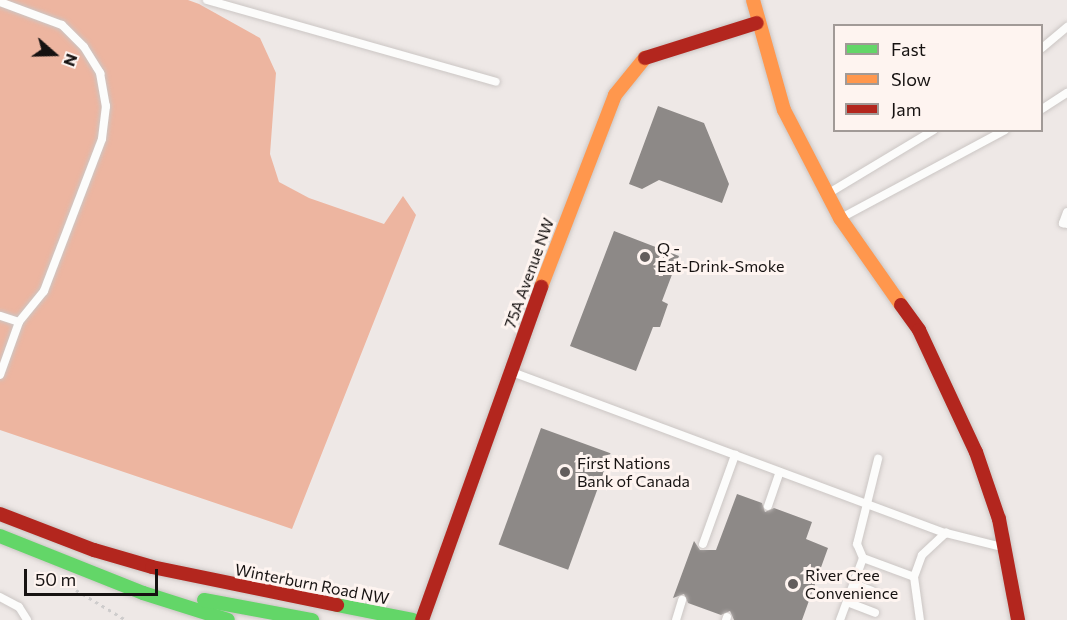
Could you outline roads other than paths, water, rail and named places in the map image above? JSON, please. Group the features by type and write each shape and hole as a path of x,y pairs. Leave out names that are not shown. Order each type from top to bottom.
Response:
{"street":[{"path":"753,0 757,23 784,110 840,218 919,330 975,452 1005,548 1018,620"},
{"name":"75A Avenue NW","path":"422,620 590,152 615,95 634,66 646,56 757,23"},
{"name":"Winterburn Road NW","path":"0,514 94,550 152,567 413,620"},
{"path":"0,536 143,593 228,620"},
{"path":"143,593 203,599 312,620"}],"lane":[{"path":"207,0 496,82"},
{"path":"0,2 62,25 84,47 100,73 106,106 102,139 44,291 19,322 0,375"},
{"path":"1043,46 1067,27"},
{"path":"1043,108 1067,93"},
{"path":"827,194 931,132"},
{"path":"840,218 1001,132"},
{"path":"1067,212 1063,223 1067,224"},
{"path":"0,316 19,322"},
{"path":"511,372 946,533 1005,548"},
{"path":"703,544 735,455"},
{"path":"840,620 863,558 857,544 864,503 878,459"},
{"path":"768,506 780,472"},
{"path":"920,620 915,608 914,577 922,555 946,533"},
{"path":"863,558 914,577"},
{"path":"854,584 872,591"},
{"path":"0,597 19,607 27,620"},
{"path":"676,620 682,600"},
{"path":"847,602 875,613"}],"place":[{"name":"Q - Eat-Drink-Smoke","path":"645,257"},
{"name":"First Nations Bank of Canada","path":"565,472"},
{"name":"River Cree Convenience","path":"793,584"}]}
